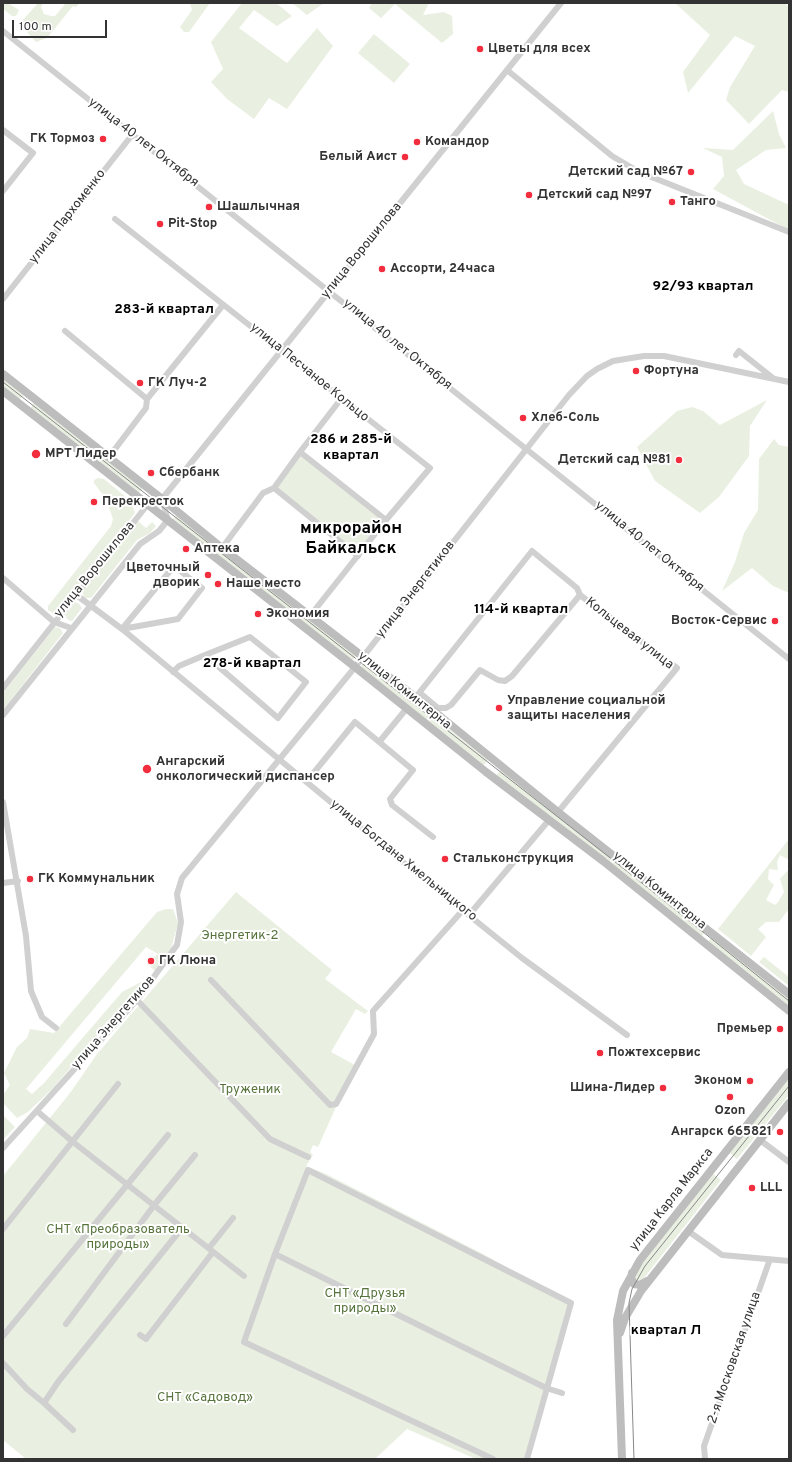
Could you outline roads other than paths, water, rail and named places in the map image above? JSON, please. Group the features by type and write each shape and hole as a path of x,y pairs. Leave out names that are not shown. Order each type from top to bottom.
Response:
{"street":[{"name":"улица Ворошилова","path":"162,499 560,3"},
{"name":"улица 40 лет Октября","path":"3,31 789,659"},
{"path":"507,70 612,156 639,172 789,232"},
{"path":"3,130 33,153 3,191"},
{"name":"улица Пархоменко","path":"3,300 132,135"},
{"name":"улица Песчаное Кольцо","path":"115,219 282,350 341,400 430,468 386,520 310,616"},
{"path":"109,457 146,408 146,399 223,305"},
{"path":"65,331 146,399"},
{"path":"736,355 739,351 774,378"},
{"name":"улица Энергетиков","path":"3,1148 137,1000 177,945 181,922 177,894 182,878 355,667 569,395 588,376 596,369 613,361 644,356 664,356 789,382"},
{"name":"улица Коминтерна","path":"3,374 222,548 363,656 418,695 558,812 789,994"},
{"name":"улица Коминтерна","path":"3,391 549,820 789,1011"},
{"path":"23,407 32,397"},
{"path":"222,548 263,493 274,488 341,400"},
{"path":"300,452 386,520"},
{"path":"274,488 358,556"},
{"path":"148,504 162,499 168,520"},
{"name":"улица Ворошилова","path":"3,578 54,622 148,504"},
{"name":"улица Ворошилова","path":"3,715 71,628 140,544 159,531 168,520"},
{"name":"Кольцевая улица","path":"418,695 532,551 577,588 580,596 677,668 558,812"},
{"path":"174,566 202,588 178,619 122,629 174,566"},
{"name":"улица Богдана Хмельницкого","path":"76,594 122,629 409,867 522,958 627,1035"},
{"path":"418,695 438,708 446,708 451,705 480,670 498,680 505,681 512,676 580,596"},
{"path":"3,688 54,622 71,628"},
{"path":"173,672 179,666 205,655 250,637 306,682 278,718 205,655"},
{"path":"380,741 407,708"},
{"path":"307,781 356,722 413,770 390,799 392,805 433,837"},
{"path":"3,802 18,881 26,936 31,991 42,1016 56,1028"},
{"path":"469,915 549,820"},
{"path":"3,883 18,881"},
{"path":"211,980 330,1104 336,1104 374,1034 372,1011 463,910"},
{"path":"137,1000 270,1139 308,1157"},
{"name":"улица Карла Маркса","path":"622,1459 618,1338 619,1304 632,1272 789,1072"},
{"path":"3,1229 118,1084"},
{"name":"улица Карла Маркса","path":"618,1338 625,1318 636,1298 789,1103"},
{"path":"37,1111 73,1142 244,1276"},
{"path":"3,1336 168,1135"},
{"path":"760,1140 789,1162"},
{"path":"66,1324 154,1204 195,1155"},
{"path":"493,1459 244,1342 275,1254 308,1170 571,1304 526,1459"},
{"path":"140,1335 146,1339 233,1218"},
{"path":"44,1403 58,1382 182,1228"},
{"path":"688,1231 722,1255 770,1258 789,1261"},
{"path":"275,1254 546,1388 562,1392"},
{"name":"2-я Московская улица","path":"705,1459 704,1446 770,1258"},
{"path":"632,1272 631,1280 638,1285 643,1284 653,1275"},
{"path":"3,1363 27,1389 73,1430"}],"tram line":[{"path":"3,382 637,879 789,1001"},
{"path":"634,1459 629,1303 632,1289 645,1266 789,1086"}],"place":[{"name":"Цветы для всех","path":"480,49"},
{"name":"ГК Тормоз","path":"103,139"},
{"name":"Командор","path":"417,142"},
{"name":"Белый Аист","path":"405,157"},
{"name":"Детский сад №67","path":"691,172"},
{"name":"Детский сад №97","path":"529,195"},
{"name":"Танго","path":"672,202"},
{"name":"Шашлычная","path":"209,207"},
{"name":"Pit-Stop","path":"160,224"},
{"name":"Ассорти, 24часа","path":"382,269"},
{"name":"Фортуна","path":"636,371"},
{"name":"ГК Луч-2","path":"140,383"},
{"name":"Хлеб-Соль","path":"523,418"},
{"name":"МРТ Лидер","path":"36,454"},
{"name":"Детский сад №81","path":"679,460"},
{"name":"Сбербанк","path":"151,473"},
{"name":"Перекресток","path":"94,502"},
{"name":"Аптека","path":"186,549"},
{"name":"Цветочный дворик","path":"208,575"},
{"name":"Наше место","path":"218,584"},
{"name":"Экономия","path":"258,614"},
{"name":"Восток-Сервис","path":"775,621"},
{"name":"Управление социальной защиты населения","path":"499,708"},
{"name":"Ангарский онкологический диспансер","path":"147,769"},
{"name":"Стальконструкция","path":"445,859"},
{"name":"ГК Коммунальник","path":"30,879"},
{"name":"ГК Люна","path":"151,961"},
{"name":"Премьер","path":"780,1029"},
{"name":"Пожтехсервис","path":"600,1053"},
{"name":"Эконом","path":"750,1081"},
{"name":"Шина-Лидер","path":"663,1088"},
{"name":"Ozon","path":"730,1097"},
{"name":"Ангарск 665821","path":"780,1132"},
{"name":"LLL","path":"752,1188"}],"district":[{"name":"92/93 квартал","path":"703,287"},
{"name":"283-й квартал","path":"164,310"},
{"name":"286 и 285-й квартал","path":"351,448"},
{"name":"микрорайон Байкальск","path":"351,540"},
{"name":"114-й квартал","path":"521,610"},
{"name":"278-й квартал","path":"252,664"},
{"name":"квартал Л","path":"666,1331"}],"park label":[{"name":"Энергетик-2","path":"240,936"},
{"name":"Труженик","path":"250,1090"},
{"name":"СНТ «Преобразователь природы»","path":"118,1238"},
{"name":"СНТ «Друзья природы»","path":"365,1302"},
{"name":"СНТ «Садовод»","path":"205,1398"}]}
